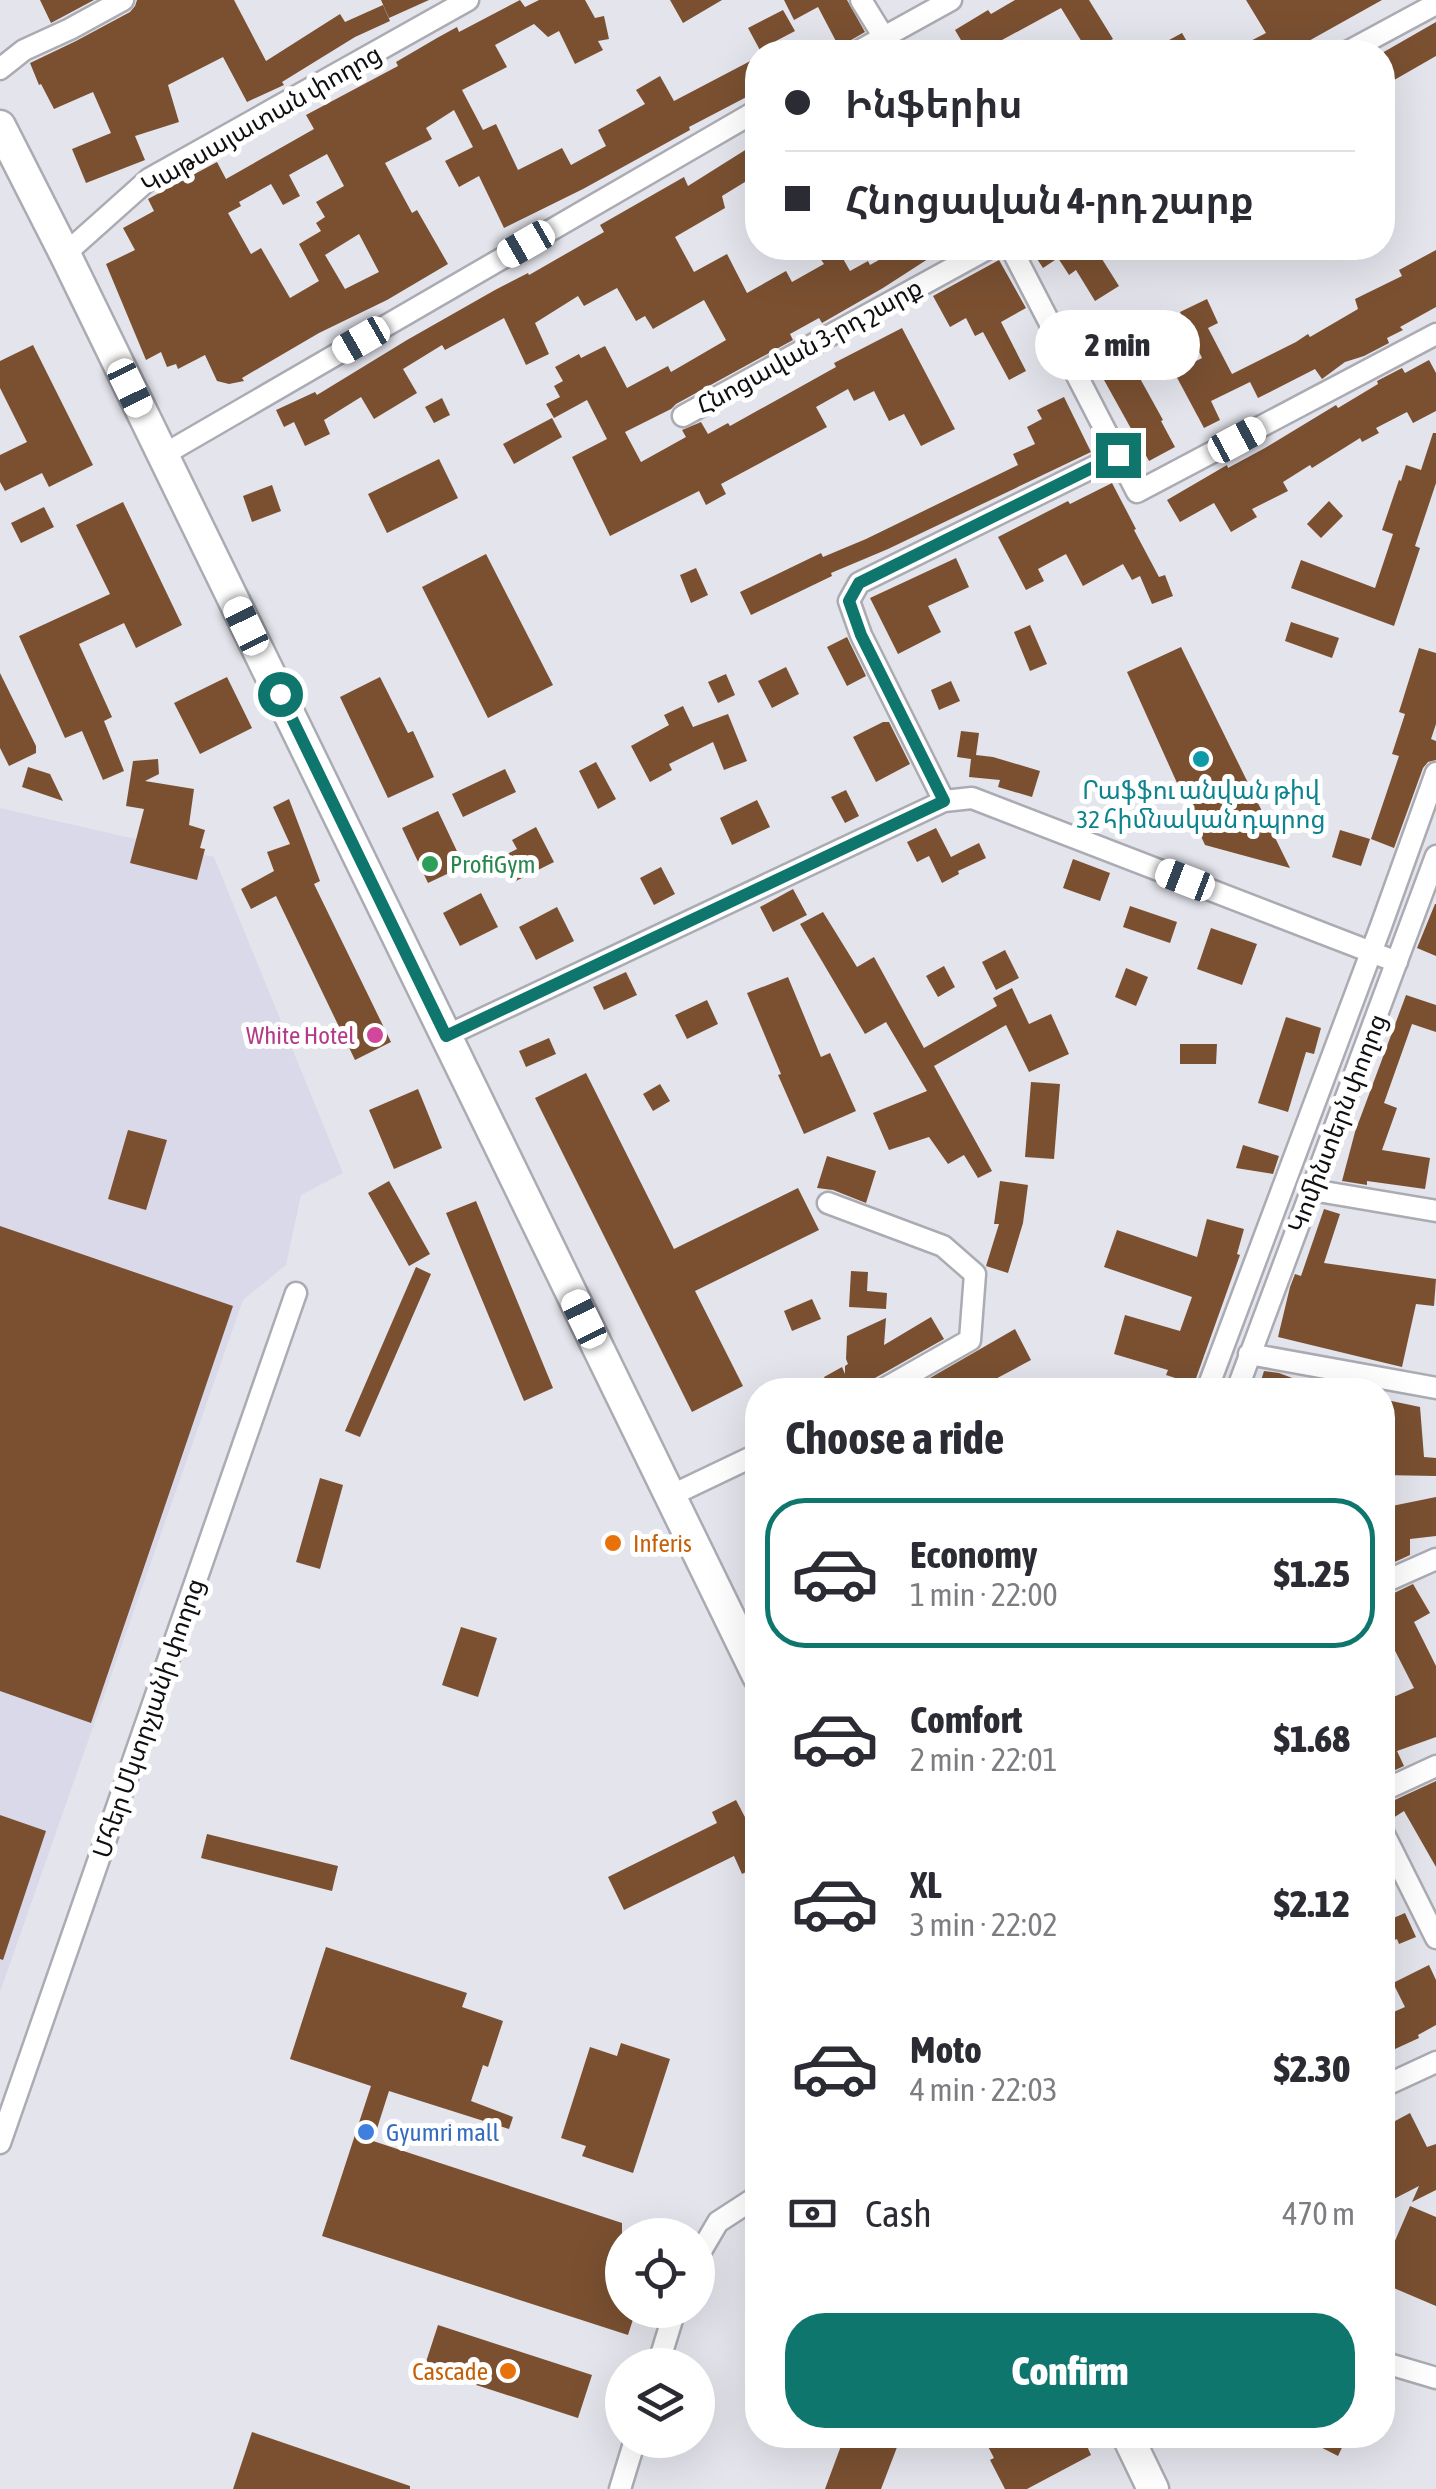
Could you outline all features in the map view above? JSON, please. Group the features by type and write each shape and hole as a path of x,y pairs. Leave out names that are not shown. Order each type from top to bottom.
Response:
{"highway":[{"path":"0,126 745,1649"},
{"path":"1133,2448 1153,2489"}],"street":[{"path":"0,69 24,50 123,0"},
{"name":"Կաթսայատան փողոց","path":"65,254 149,179 468,0"},
{"path":"861,0 885,40"},
{"path":"895,40 950,0"},
{"path":"1369,40 1436,4"},
{"path":"163,455 745,118"},
{"name":"Հնոցավան 3-րդ շարք","path":"682,416 967,260"},
{"path":"1017,260 1137,492 1436,334"},
{"path":"944,801 861,635 849,601 859,583 1118,455"},
{"path":"1212,1378 1436,773"},
{"path":"446,1036 944,801 972,798 1398,962"},
{"name":"Կոմինտերն փողոց","path":"1241,1378 1436,856"},
{"path":"1312,1190 1436,1211"},
{"path":"828,1203 943,1246 974,1274 970,1340 903,1378"},
{"name":"Մհեր Մկտրչյանի փողոց","path":"0,2143 296,1294"},
{"path":"1250,1354 1381,1378"},
{"path":"1395,1381 1436,1388"},
{"path":"670,1496 745,1460"},
{"path":"1395,1578 1436,1559"},
{"path":"1395,1785 1436,1766"},
{"path":"1395,1856 1436,1938"},
{"path":"1395,2082 1436,2062"},
{"path":"715,2227 745,2204"},
{"path":"1395,2366 1436,2378"},
{"path":"620,2489 629,2458"}],"shaded area":[{"path":"0,808 214,857 343,1173 301,1195 286,1265 243,1300 0,1992"}],"building":[{"path":"40,0 94,0 51,23"},
{"path":"137,0 234,0 266,61 340,14 345,22 383,5 390,21 355,37 282,82 284,85 247,102 223,57 168,85 179,122 135,136 145,160 86,183 72,149 111,133 93,92 54,109 30,63 130,12"},
{"path":"381,0 429,0 389,18"},
{"path":"520,0 525,7 539,0 585,0 595,18 604,16 609,39 598,41 603,50 575,64 559,31 548,37 534,24 495,45 507,67 462,90 483,130 496,124 518,170 562,148 571,165 606,146 598,130 645,104 636,90 660,76 674,101 745,64 745,98 583,189 504,228 479,176 459,187 445,161 473,147 454,110 426,128 432,139 385,163 412,213 417,210 448,264 319,333 242,378 244,381 217,381 205,355 178,369 176,364 167,367 161,352 146,360 106,264 135,250 123,228 154,211 148,199 217,162 226,179 314,129 306,115 398,66 396,62 457,27 459,32","holes":["327,154 344,186 316,202 325,217 316,223 321,231 299,244 319,281 290,298 261,248 251,254 228,213 271,184 283,205 300,196 289,175","359,234 379,272 345,289 325,255"]},
{"path":"670,0 722,0 683,23"},
{"path":"784,0 847,0 865,32 851,40 835,40 818,7 794,20"},
{"path":"1015,0 1089,0 1113,39 1081,40 1061,8 1002,40 961,40 955,30 988,10 991,14"},
{"path":"1246,0 1382,0 1310,40 1252,40 1266,33"},
{"path":"783,10 795,31 778,40 754,40 748,28"},
{"path":"1436,22 1436,56 1395,80 1395,46"},
{"path":"745,150 745,182 722,196 725,208 675,237 694,272 727,254 747,293 786,271 792,282 824,264 821,260 844,260 850,271 868,261 870,265 879,260 926,260 822,323 819,318 790,334 793,340 625,432 641,462 686,437 682,430 701,422 708,434 728,423 730,426 836,367 834,363 902,328 955,429 921,446 904,414 889,421 874,391 854,401 848,389 816,407 827,427 721,484 726,494 706,505 699,491 610,536 572,457 607,439 587,400 554,418 546,404 560,397 554,386 563,381 555,367 605,346 627,388 668,366 671,372 726,340 704,300 653,329 645,316 636,321 617,288 584,306 578,296 535,323 549,354 526,365 504,318 445,350 442,345 403,369 417,393 374,419 361,397 324,420 330,434 305,446 294,422 284,427 276,410 315,392 317,395 495,290 529,275 604,232 600,225 684,177 688,186"},
{"path":"1436,250 1436,307 1400,327 1403,330 1387,338 1389,343 1345,362 1322,379 1315,369 1258,398 1250,382 1211,401 1220,420 1204,428 1174,372 1202,358 1180,312 1207,299 1218,323 1208,328 1232,374 1358,309 1355,299 1402,276 1399,270"},
{"path":"999,260 1026,308 1001,322 1026,371 1009,380 983,332 975,336 966,318 950,327 933,296"},
{"path":"1038,260 1055,260 1043,268"},
{"path":"1059,260 1103,260 1119,286 1095,301 1076,270 1069,275"},
{"path":"33,345 93,465 49,487 42,473 5,491 0,482 0,455 27,442 0,388 0,361"},
{"path":"1429,360 1436,373 1436,411 1413,423 1407,412 1376,428 1379,433 1362,442 1360,438 1312,468 1310,465 1283,482 1288,491 1252,509 1257,517 1231,532 1214,503 1180,522 1167,500 1336,405 1338,408 1378,384 1377,381 1402,368 1405,373"},
{"path":"1132,364 1175,447 1149,461 1104,380"},
{"path":"1064,397 1091,452 831,573 832,576 751,615 740,592 821,553 823,557 866,539 1018,465 1013,454 1035,444 1027,427 1042,419 1037,410"},
{"path":"442,398 450,415 434,423 425,407"},
{"path":"552,418 562,437 514,464 503,444"},
{"path":"1433,433 1436,483 1394,626 1291,588 1301,560 1375,588 1393,534 1382,530 1399,480 1406,465 1421,470"},
{"path":"439,459 458,498 387,533 368,494"},
{"path":"1112,483 1159,577 1165,575 1173,596 1152,604 1140,576 1132,580 1123,564 1083,586 1066,554 1038,569 1044,581 1026,590 998,537"},
{"path":"272,485 281,511 252,522 243,496"},
{"path":"1329,501 1343,516 1321,538 1307,524"},
{"path":"123,502 182,625 136,648 124,623 79,644 112,717 104,721 124,771 103,780 82,731 65,738 19,636 110,594 76,525"},
{"path":"44,507 54,527 21,543 11,523"},
{"path":"486,554 553,685 488,718 422,587"},
{"path":"956,558 969,587 928,606 941,632 898,654 870,598"},
{"path":"696,568 708,595 691,603 680,575"},
{"path":"1291,622 1339,638 1332,658 1285,641"},
{"path":"1030,625 1047,664 1030,671 1014,632"},
{"path":"847,637 866,676 847,686 827,647"},
{"name":"Րաֆֆու անվան թիվ 32 հիմնական դպրոց","path":"1181,647 1290,868 1205,845 1127,672"},
{"path":"1419,648 1436,653 1436,724 1431,739 1436,741 1436,760 1423,768 1394,848 1371,839 1399,756 1392,754 1405,714 1399,712"},
{"path":"786,667 799,694 772,708 758,681"},
{"path":"0,673 36,746 36,753 9,766 0,748"},
{"path":"726,674 735,695 718,703 708,682"},
{"path":"227,677 252,728 200,754 174,703"},
{"path":"380,677 408,733 413,731 434,777 388,798 340,697"},
{"path":"951,681 960,701 939,710 931,690"},
{"path":"683,706 693,727 728,714 747,761 724,770 713,742 669,764 672,770 650,782 631,746 669,725 664,715"},
{"path":"889,722 910,764 876,782 853,737"},
{"path":"961,731 979,733 976,755 1040,771 1032,797 998,787 1000,780 969,777 971,759 957,757"},
{"path":"158,759 159,774 145,781 194,789 189,825 205,830 200,848 205,849 197,880 130,863 144,809 126,806 133,761"},
{"path":"596,762 616,799 598,809 579,771"},
{"path":"28,767 50,774 63,801 22,787"},
{"path":"505,769 516,792 463,817 452,794"},
{"path":"846,790 859,816 845,823 831,797"},
{"path":"289,799 320,881 314,884 391,1042 355,1060 276,896 251,909 241,889 274,871 267,852 290,844 273,807"},
{"path":"757,800 770,827 732,845 720,818"},
{"path":"438,811 464,866 428,883 402,828"},
{"path":"536,827 554,862 514,882 501,857 517,849 512,840"},
{"path":"936,828 951,857 979,843 986,858 942,883 929,856 917,862 907,842"},
{"path":"1340,830 1370,839 1361,866 1332,857"},
{"path":"1073,859 1110,873 1100,901 1063,888"},
{"path":"661,867 675,894 654,905 640,878"},
{"path":"793,889 807,915 773,932 760,907"},
{"path":"481,893 498,927 460,946 443,913"},
{"path":"1436,904 1436,956 1417,948"},
{"path":"1130,906 1177,922 1170,943 1123,927"},
{"path":"557,907 574,941 536,960 519,927"},
{"path":"823,912 857,967 874,957 924,1048 997,1006 993,998 1012,988 1029,1024 1051,1014 1069,1054 1029,1072 1006,1025 934,1066 992,1171 978,1178 964,1155 948,1164 929,1137 889,1150 873,1113 927,1091 886,1022 865,1034 800,924"},
{"path":"1211,928 1257,944 1242,985 1197,969"},
{"path":"1005,950 1019,978 996,990 982,962"},
{"path":"944,966 955,987 938,997 926,976"},
{"path":"1126,968 1148,977 1136,1006 1115,997"},
{"path":"626,972 637,995 604,1010 593,987"},
{"path":"788,977 821,1057 830,1053 856,1111 804,1134 747,993"},
{"path":"1406,995 1436,1005 1436,1032 1412,1024 1384,1103 1397,1108 1382,1150 1430,1158 1425,1189 1342,1181 1355,1132"},
{"path":"707,1000 718,1024 687,1039 675,1015"},
{"path":"1286,1017 1321,1028 1314,1054 1306,1052 1288,1112 1258,1103"},
{"path":"549,1038 556,1054 526,1067 519,1051"},
{"path":"1180,1044 1217,1044 1216,1064 1180,1064"},
{"path":"586,1073 674,1249 798,1188 819,1230 695,1291 743,1386 692,1412 535,1098"},
{"path":"1031,1082 1060,1084 1054,1159 1025,1157"},
{"path":"660,1084 670,1101 653,1111 643,1094"},
{"path":"418,1089 442,1148 394,1169 369,1110"},
{"path":"128,1130 167,1140 146,1210 108,1199"},
{"path":"1243,1145 1279,1156 1273,1174 1236,1168"},
{"path":"827,1156 876,1171 866,1203 817,1188"},
{"path":"389,1181 430,1254 409,1266 368,1193"},
{"path":"1000,1181 1028,1185 1023,1223 1008,1273 986,1266 999,1224 994,1224"},
{"path":"476,1201 553,1388 524,1401 446,1213"},
{"path":"1324,1209 1340,1214 1324,1263 1436,1279 1434,1306 1416,1304 1402,1367 1278,1337 1290,1287 1295,1274 1301,1276"},
{"path":"1207,1219 1244,1229 1237,1254 1240,1255 1196,1378 1175,1378 1166,1375 1168,1370 1114,1354 1125,1315 1180,1331 1192,1297 1104,1267 1117,1230 1197,1257"},
{"path":"0,1226 233,1306 91,1723 0,1691"},
{"path":"416,1267 431,1274 360,1437 345,1431"},
{"path":"851,1271 868,1272 867,1291 887,1293 886,1309 849,1307"},
{"path":"812,1299 821,1319 792,1331 784,1311"},
{"path":"931,1317 944,1339 875,1378 824,1378 842,1367 845,1374 847,1336 886,1318 884,1345"},
{"path":"1015,1329 1031,1360 997,1378 930,1378"},
{"path":"1264,1371 1292,1378 1262,1378"},
{"path":"1395,1402 1420,1407 1424,1457 1436,1458 1436,1476 1395,1475"},
{"path":"320,1478 343,1485 320,1569 296,1562"},
{"path":"1436,1497 1436,1536 1410,1539 1410,1555 1395,1562 1395,1505"},
{"path":"1413,1584 1430,1613 1414,1622 1436,1666 1436,1737 1397,1751 1404,1766 1395,1770 1395,1696 1414,1688 1395,1651 1395,1593"},
{"path":"461,1627 497,1638 478,1697 442,1685"},
{"path":"1436,1781 1436,1867 1404,1811 1395,1817 1395,1800"},
{"path":"736,1800 745,1817 745,1872 742,1874 734,1856 624,1910 608,1877 717,1823 712,1812"},
{"path":"0,1815 46,1831 3,1960 0,1959"},
{"path":"207,1834 338,1866 332,1891 201,1858"},
{"path":"1405,1913 1416,1937 1399,1944 1395,1940 1395,1917"},
{"name":"Gyumri mall","path":"326,1947 467,1993 462,2007 503,2021 488,2067 483,2065 471,2101 513,2117 509,2129 389,2091 373,2141 607,2218 605,2328 322,2236 371,2086 290,2059"},
{"path":"1429,1965 1436,1980 1436,2025 1395,2049 1395,2011 1405,2007 1395,1982"},
{"path":"621,2043 670,2059 633,2173 582,2156 586,2146 561,2138 590,2047 617,2056"},
{"path":"1410,2113 1427,2147 1436,2144 1436,2190 1412,2202 1419,2186 1395,2198 1395,2121"},
{"path":"1410,2206 1436,2217 1436,2306 1395,2289 1395,2241"},
{"name":"Cascade","path":"438,2325 592,2375 578,2418 424,2368"},
{"name":"Gyumri mall","path":"606,2328 630,2328 628,2335"},
{"path":"252,2432 410,2486 410,2489 233,2489"},
{"path":"840,2448 897,2448 881,2489 825,2489"},
{"path":"989,2448 1088,2448 1091,2455 1027,2489 1005,2489 990,2460 994,2458"},
{"path":"1322,2448 1342,2448 1338,2456"}],"place":[{"name":"Րաֆֆու անվան թիվ 32 հիմնական դպրոց","path":"1201,759"},
{"name":"ProfiGym","path":"430,864"},
{"name":"White Hotel","path":"375,1035"},
{"name":"Inferis","path":"613,1543"},
{"name":"Gyumri mall","path":"366,2132"},
{"name":"Cascade","path":"508,2371"}],"route":[{"path":"280,694 446,1036 944,801 861,635 849,601 859,583 1118,455"}]}
